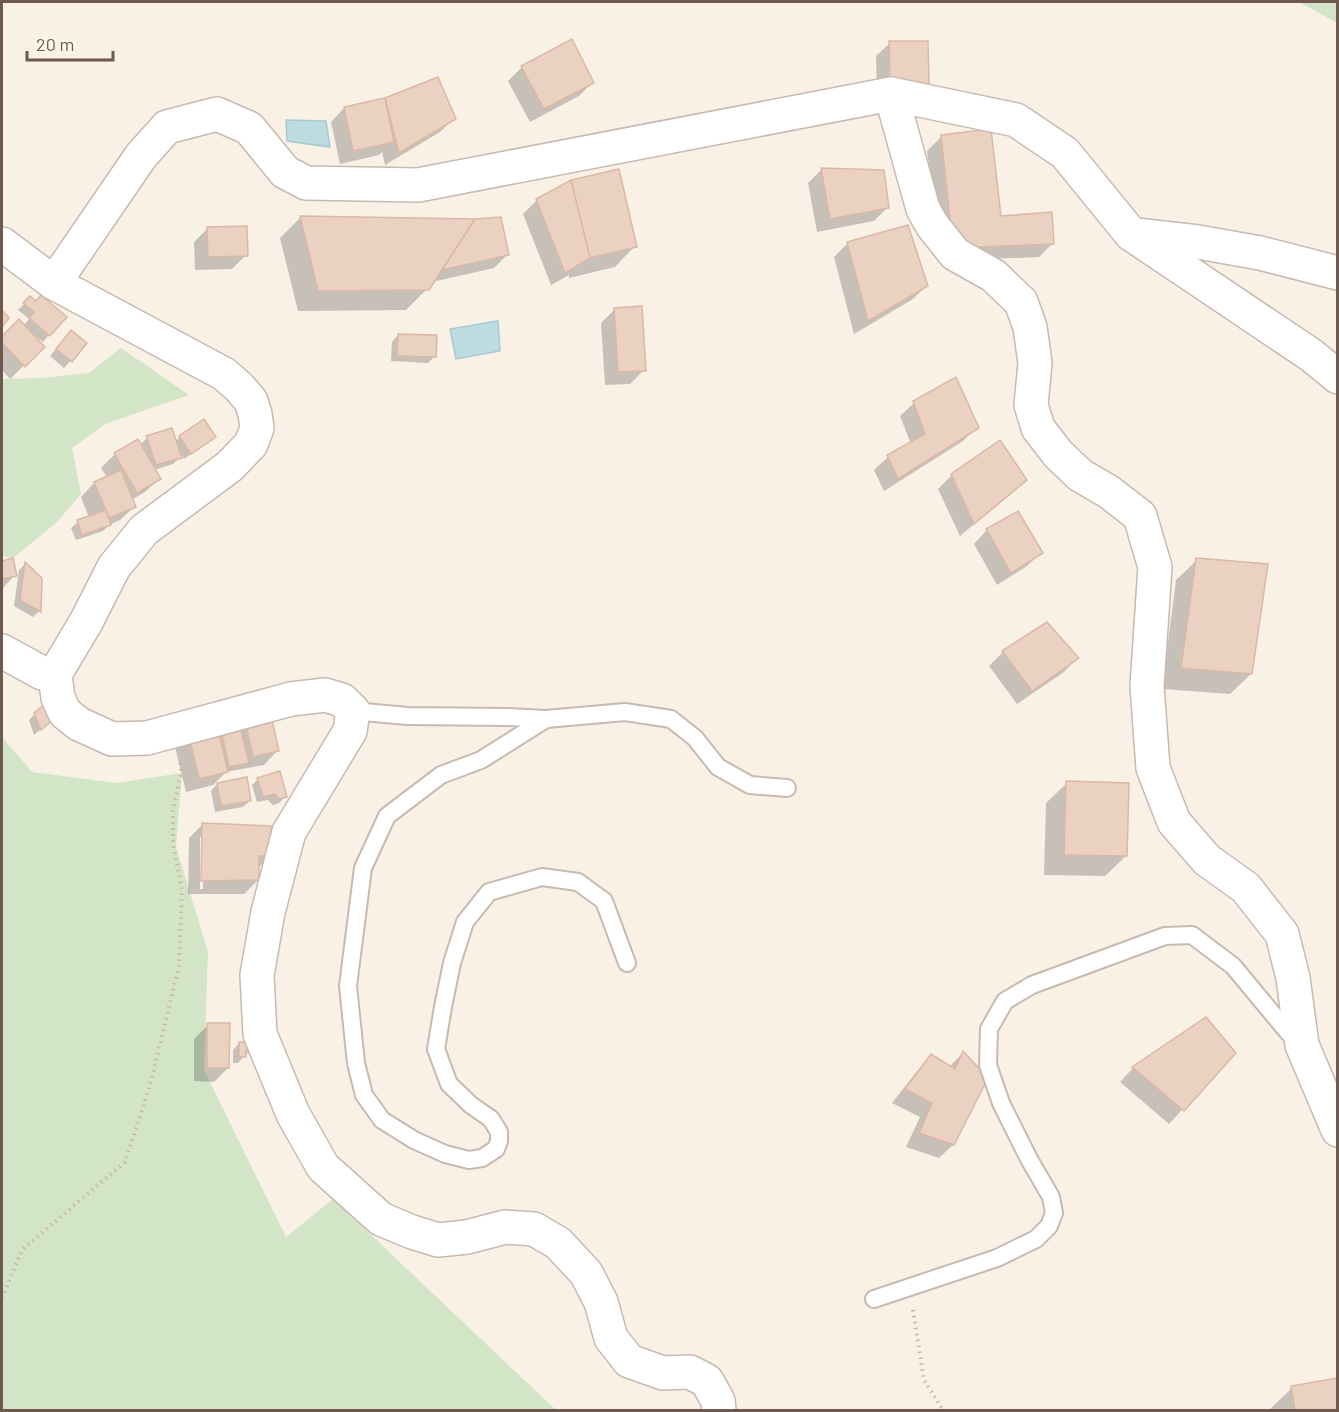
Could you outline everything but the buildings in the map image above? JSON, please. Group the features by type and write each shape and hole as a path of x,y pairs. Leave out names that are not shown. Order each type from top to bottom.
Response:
{"street":[{"path":"891,94 923,209 932,225 955,254 994,276 1021,302 1030,327 1035,363 1031,405 1038,428 1058,454 1080,476 1108,492 1140,516 1155,567 1147,686 1153,768 1174,822 1207,860 1245,888 1282,934 1295,989 1302,1046 1338,1130"},
{"path":"54,283 141,156 166,127 217,114 249,128 285,172 306,183 418,185 891,94 1016,120 1065,153 1131,234 1311,355 1338,377"},
{"path":"1131,234 1198,242 1338,273"},
{"path":"2,244 54,283 225,374 251,401 257,428 251,444 230,466 144,530 114,567 86,622 55,674 58,698 65,713 79,724 112,739 147,738 291,699 325,694 342,700 353,711 350,731 289,832 268,912 257,975 260,1034 293,1114 323,1167 381,1219 412,1232 438,1240 468,1237 505,1227 534,1229 558,1243 586,1273 601,1302 611,1338 629,1361 663,1372 690,1372 707,1381 718,1401 719,1410"},
{"path":"2,651 42,673 55,674"}],"lane":[{"path":"353,711 407,716 546,719 625,712 671,719 695,738 718,767 750,785 787,788"},
{"path":"546,719 482,760 441,775 387,816 363,868 348,986 356,1063 364,1095 382,1120 414,1140 445,1154 469,1160 482,1158 496,1149 499,1132 491,1119 471,1105 449,1084 436,1049 452,963 465,922 489,892 542,877 578,882 604,901 627,963"},
{"path":"874,1299 997,1258 1036,1239 1049,1226 1054,1213 1051,1197 1001,1103 988,1065 989,1029 1005,1001 1032,985 1165,936 1192,935 1233,966 1302,1046"}],"path":[{"path":"2,1298 22,1250 125,1162 150,1085 179,966 182,890 173,843 173,811 181,771 180,729"},
{"path":"912,1306 924,1380 944,1410"}],"green space":[{"path":"1299,2 1337,2 1337,23"},
{"path":"121,348 189,395 105,424 72,448 81,494 56,523 13,558 2,556 2,379 89,373"},
{"path":"2,737 32,772 116,783 182,773 176,847 208,952 204,1070 286,1237 333,1199 556,1410 2,1410"}],"water":[{"path":"286,120 326,121 330,147 287,141"},
{"path":"498,321 500,351 456,359 450,329"}]}
